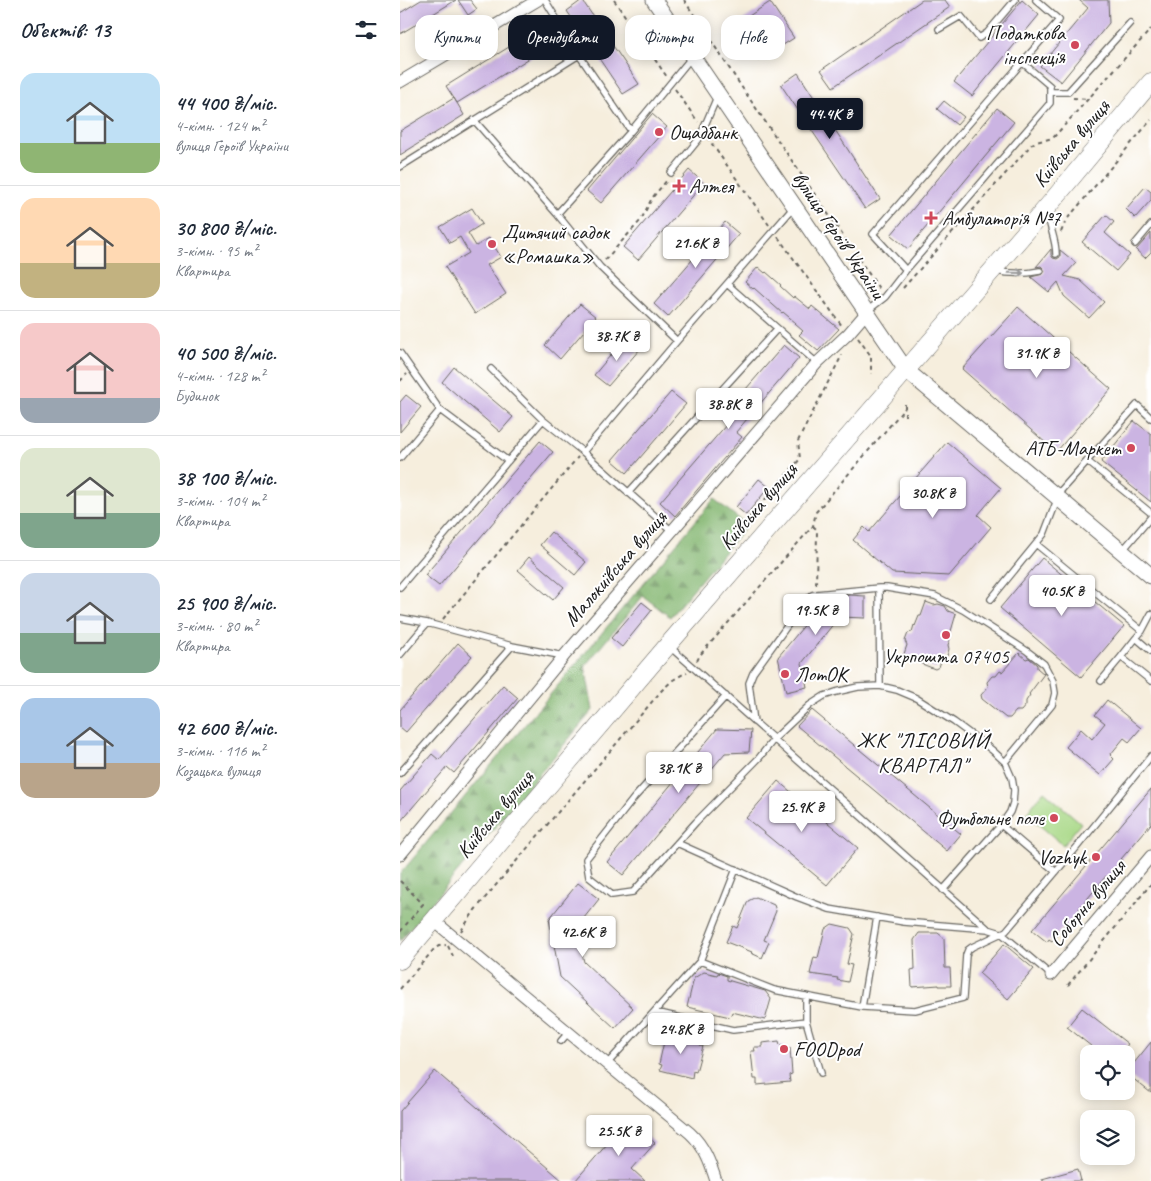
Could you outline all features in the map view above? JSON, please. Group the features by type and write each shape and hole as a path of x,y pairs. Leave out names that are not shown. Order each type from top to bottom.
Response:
{"main road":[{"name":"вулиця Героїв України","path":"654,0 664,15"},
{"name":"вулиця Героїв України","path":"695,60 906,370 1151,576"},
{"name":"Київська вулиця","path":"400,960 668,645 1048,206 1151,82"}],"street":[{"path":"400,82 533,1"},
{"name":"Малокиївська вулиця","path":"400,855 564,656 672,530 817,363 848,334 867,312"},
{"name":"Соборна вулиця","path":"1051,975 1151,856"},
{"path":"433,920 565,1037 607,1064 697,1140 710,1161 716,1181"}],"lane":[{"path":"545,0 554,15"},
{"path":"939,29 961,16 979,38 987,33 1015,0"},
{"path":"906,270 873,234 1060,20 1036,0"},
{"path":"1050,92 1068,92 1130,23"},
{"path":"400,167 571,60"},
{"path":"582,60 631,131"},
{"path":"557,214 631,131 689,60"},
{"path":"867,312 885,297 1050,102 1050,86 1023,63"},
{"path":"671,173 695,144 703,131 718,95"},
{"path":"474,120 557,214 600,267 677,341"},
{"path":"1048,206 1048,223 1056,245 1056,254"},
{"path":"583,452 794,207"},
{"path":"1135,244 1151,225"},
{"path":"992,270 1022,274 1040,270"},
{"path":"726,284 817,363"},
{"path":"628,493 777,329"},
{"path":"400,353 440,410 508,461"},
{"path":"491,369 543,420 583,452 672,530"},
{"path":"991,598 1044,534 1057,497 1086,461 1137,406 1151,418"},
{"path":"400,458 440,410"},
{"path":"400,587 543,420"},
{"path":"1086,461 1151,513"},
{"path":"1122,551 1151,517"},
{"path":"1036,544 1142,631"},
{"path":"879,588 880,686"},
{"path":"754,722 749,683 751,678 803,604 812,595 816,594 887,588 935,596 963,610 1044,664 1053,681 1055,694 1052,705 1005,762"},
{"path":"1101,681 1142,631 1151,614"},
{"path":"400,618 427,623 512,646 564,656"},
{"path":"400,655 427,623"},
{"path":"1136,638 1151,651"},
{"path":"668,645 988,930"},
{"path":"400,773 512,646"},
{"path":"1121,657 1151,681"},
{"path":"726,696 634,798 586,859 589,877 612,896 633,892 696,822 759,758 774,739 810,705 824,696 836,692 858,687 880,686 897,690 916,698 954,722 1005,762 1012,778 1014,790 1010,812 1002,825 944,890"},
{"path":"700,961 774,990 862,1007 916,1010 963,998 968,950 1006,930 1151,756"},
{"path":"1002,825 1056,872"},
{"path":"677,843 829,910 904,922 988,930 1001,933 1051,975"},
{"path":"607,1064 700,961 736,869"},
{"path":"862,1007 877,917"},
{"path":"806,996 806,1021 821,1072"},
{"path":"655,1012 733,1030 806,1021"}],"path":[{"path":"614,0 703,131 847,332"},
{"path":"684,0 880,291"},
{"path":"902,289 1032,144 1053,138 1151,28"},
{"path":"1068,218 1151,120"},
{"path":"600,267 641,220 652,198 671,173"},
{"path":"1061,232 1065,223"},
{"path":"857,337 871,356 871,374"},
{"path":"749,518 800,459 798,441 842,356"},
{"path":"697,664 700,655 813,526 816,512 905,406 905,419"},
{"path":"438,626 583,452"},
{"path":"813,526 817,530 816,594"},
{"path":"460,932 475,910 667,684 687,672"},
{"path":"400,881 423,904 400,932"},
{"path":"1068,985 1151,884"},
{"path":"448,946 451,943"},
{"path":"400,989 435,948 442,945 448,946"},
{"path":"448,946 453,956"}],"green space":[{"path":"714,499 747,525 670,617 643,596 585,666 593,710 400,941 400,874"},
{"name":"Футбольне поле","path":"1044,791 1081,823 1063,845 1026,814"}],"building":[{"path":"421,0 456,0 431,15 415,15 415,25 400,34 400,13"},
{"path":"458,0 470,0 477,9 468,15"},
{"path":"582,0 592,15 570,15 567,11"},
{"path":"922,0 945,0 950,7 833,87 821,70"},
{"path":"1022,0 1039,15 972,96 954,82"},
{"name":"Податкова інспекція","path":"1079,0 1108,0 1109,23 1061,82 1040,66 1088,8"},
{"path":"770,2 779,15 750,15"},
{"path":"785,24 794,38 785,44"},
{"path":"508,48 508,60 526,60 457,103 446,86 488,60 498,60 498,54"},
{"path":"615,49 639,84 623,94 600,60 615,60"},
{"path":"798,73 880,199 865,209 781,85"},
{"path":"454,98 464,115 400,155 400,131"},
{"path":"944,101 964,117 957,125 937,109"},
{"path":"997,108 1014,122 908,249 891,235"},
{"path":"652,114 667,127 601,203 587,191"},
{"path":"689,170 704,183 638,260 623,247"},
{"path":"1145,187 1151,192 1151,200 1135,218 1126,209"},
{"path":"472,208 482,224 468,233 476,246 489,238 501,257 487,265 506,294 475,314 445,267 469,253 460,237 450,243 440,227"},
{"path":"1106,215 1114,222 1105,233 1130,255 1116,271 1082,242"},
{"path":"725,222 739,234 668,317 654,304"},
{"path":"1151,233 1151,252 1145,258 1136,250"},
{"path":"1051,249 1053,258 1057,259 1060,257 1060,250 1076,263 1064,276 1080,280 1104,302 1089,318 1064,296 1058,282 1049,292 1031,277 1043,274 1045,271 1041,266 1036,267"},
{"path":"758,267 781,285 793,298 794,296 810,309 812,306 839,329 818,351 799,335 803,331 796,323 745,282"},
{"path":"580,304 596,317 560,359 545,345"},
{"path":"1018,307 1111,389 1056,452 962,369"},
{"path":"626,337 640,349 608,386 594,375"},
{"path":"784,345 799,358 736,432 742,437 675,516 660,502 727,424 720,419"},
{"path":"454,367 513,417 500,432 442,382"},
{"path":"671,392 686,404 627,473 612,460"},
{"path":"406,395 421,407 400,432 400,402"},
{"name":"АТБ-Маркет","path":"1134,421 1151,434 1151,502 1101,462"},
{"path":"540,441 553,452 439,586 425,575"},
{"path":"947,442 1001,488 978,515 991,527 949,576 892,573 853,540 864,527 869,532"},
{"path":"759,479 769,487 746,515 736,507"},
{"path":"551,532 586,562 575,575 540,545"},
{"path":"529,557 564,587 553,600 518,570"},
{"path":"1042,558 1124,626 1081,677 1000,608"},
{"path":"850,595 865,596 865,618 839,617 802,663 807,687 786,692 778,657 827,598"},
{"path":"642,602 652,610 622,647 611,638"},
{"path":"926,602 945,606 948,611 956,614 949,638 947,656 942,658 939,667 935,669 906,658 904,654 908,633 912,632"},
{"path":"458,643 472,656 406,732 400,727 400,710"},
{"path":"1019,653 1026,659 1029,658 1044,674 1029,694 1026,705 1021,711 1016,711 1010,718 1006,718 982,699 981,695 988,687 987,682 992,676 996,676 1000,671 1002,672"},
{"path":"503,685 518,698 454,773 447,767 400,822 400,791 432,754 439,760"},
{"path":"1107,700 1141,728 1129,742 1124,738 1110,755 1114,759 1100,775 1066,747 1081,729 1092,739 1105,723 1095,715"},
{"path":"812,710 961,834 947,851 797,726"},
{"path":"717,729 751,730 749,752 725,753 623,875 607,862"},
{"path":"778,781 858,848 827,885 746,818"},
{"path":"1151,789 1151,824 1121,859 1123,860 1108,878 1106,876 1066,927 1065,925 1052,941 1049,939 1047,942 1032,930"},
{"path":"578,883 599,899 576,928 584,962 633,1008 615,1028 560,977 549,919"},
{"path":"756,897 774,905 776,911 764,940 769,942 762,958 726,942 733,926 737,928 748,901"},
{"path":"832,924 850,928 854,934 847,964 852,965 848,982 837,980 838,978 810,974 814,957 818,958 825,929"},
{"path":"919,933 938,933 944,938 945,968 950,968 951,986 912,987 911,970 915,969 914,940"},
{"path":"1004,944 1034,969 1008,999 979,973"},
{"path":"704,972 717,975 718,973 727,976 727,980 765,991 771,999 765,1020 732,1012 730,1017 687,1007 694,978"},
{"path":"1082,1008 1128,1044 1090,1045 1067,1027"},
{"path":"678,1032 695,1036 694,1040 701,1042 700,1046 703,1046 696,1072 693,1071 692,1078 660,1070 662,1065 659,1064 665,1037 669,1038 670,1034 677,1036"},
{"path":"779,1041 780,1045 786,1045 787,1049 790,1048 792,1074 789,1075 790,1082 757,1085 757,1079 754,1079 751,1051 755,1051 754,1047 762,1047 762,1043"},
{"path":"1151,1042 1151,1093 1135,1080 1135,1062"},
{"path":"435,1071 563,1181 400,1181 400,1111"},
{"path":"628,1120 655,1143 632,1169 645,1181 575,1181"},
{"path":"1078,1169 1081,1181 1043,1181 1042,1179"}],"place":[{"name":"Податкова інспекція","path":"1075,45"},
{"name":"Ощадбанк","path":"659,132"},
{"name":"Алтея","path":"679,186"},
{"name":"Амбулаторія №7","path":"931,218"},
{"name":"Дитячий садок «Ромашка»","path":"492,244"},
{"name":"АТБ-Маркет","path":"1131,448"},
{"name":"Укрпошта 07405","path":"946,635"},
{"name":"ЛотОК","path":"785,674"},
{"name":"Футбольне поле","path":"1054,818"},
{"name":"Vozhyk","path":"1096,857"},
{"name":"FOODpod","path":"784,1049"}],"district":[{"name":"ЖК \"ЛІСОВИЙ КВАРТАЛ\"","path":"923,752"}]}
